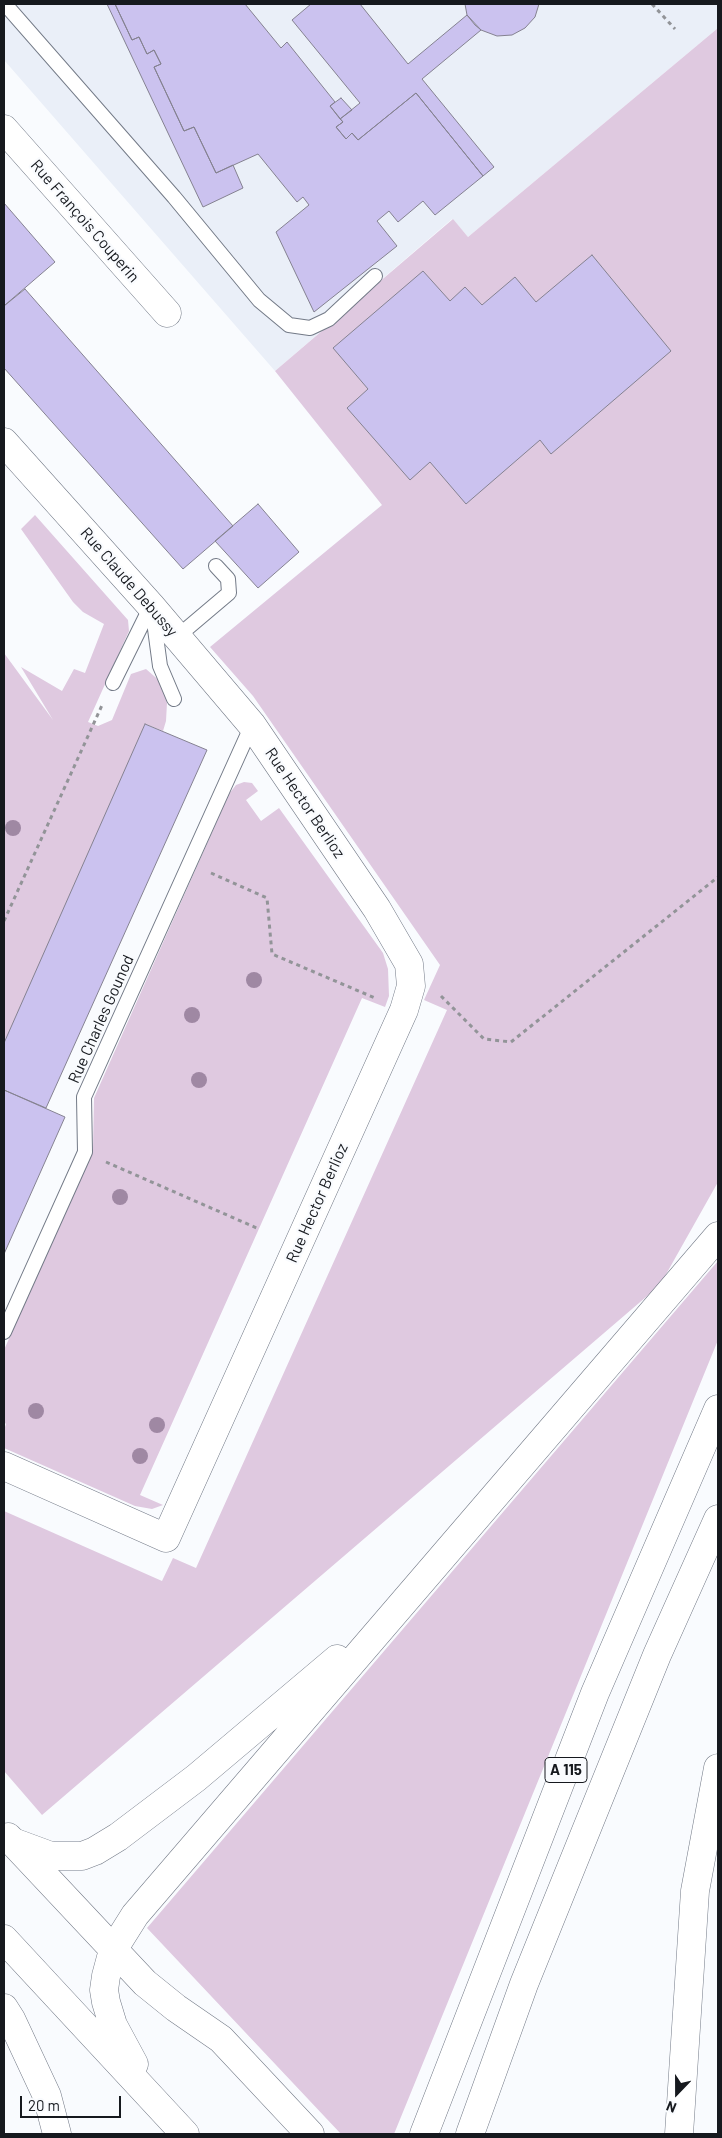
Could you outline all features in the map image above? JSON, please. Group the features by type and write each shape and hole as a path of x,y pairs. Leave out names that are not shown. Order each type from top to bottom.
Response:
{"main road":[{"name":"Rue François Couperin","path":"4,129 166,313"},
{"name":"Rue Claude Debussy","path":"4,442 151,606 252,725"},
{"name":"Rue Hector Berlioz","path":"4,1466 166,1538 404,1010 410,986 409,964 377,909 252,725"},
{"path":"166,2114 127,2053 108,2010 104,1990 113,1950 135,1915 399,1607 458,1542 718,1236"},
{"name":"A 115","path":"424,2134 595,1694 718,1409"},
{"name":"A 115","path":"470,2134 524,1984 653,1665 718,1519"},
{"path":"9,1838 50,1856 66,1857 82,1856 118,1837 196,1778 399,1607"},
{"path":"679,2134 695,1891 718,1768"},
{"path":"9,1838 113,1950 162,1997 221,2039 309,2133"},
{"path":"4,1939 185,2134"},
{"path":"4,2008 47,2096 57,2134"}],"lane":[{"path":"6,4 174,198 259,300 289,325 310,328 329,319 375,276"},
{"path":"177,637 229,593 228,579 216,566"},
{"path":"114,683 151,606"},
{"path":"151,606 160,666 174,699"},
{"name":"Rue Charles Gounod","path":"4,1332 85,1152 84,1097 252,725"}],"path":[{"path":"652,4 675,29"},
{"path":"4,921 91,727 114,683"},
{"path":"190,864 268,898 272,954 404,1010"},
{"path":"409,964 484,1039 510,1042 718,877"},
{"path":"85,1152 258,1229"}],"shaded area":[{"path":"4,4 718,4 718,28 468,237 452,219 275,371 4,60"},
{"path":"718,28 718,1182 660,1285 42,1815 4,1771 4,1511 162,1581 173,1558 196,1568 447,1010 424,1000 440,965 253,696 210,647 382,505 275,371 453,219 468,237"},
{"path":"35,515 128,620 129,631 88,722 98,726 112,720 131,674 146,669 162,683 167,703 166,721 163,731 145,724 4,1072 4,653 53,720 21,667 62,691 74,669 85,673 104,624 83,612 73,602 21,529"},
{"path":"244,782 252,783 258,791 246,800 261,821 279,808 383,953 388,969 389,996 385,1007 362,998 140,1495 163,1505 152,1509 135,1506 4,1448 6,1424 4,1422 4,1350 93,1148 94,1098 229,794 236,785"},
{"path":"718,1261 718,1340 394,2134 341,2134 147,1928"}],"building":[{"path":"107,4 115,4 132,40 139,37 147,54 154,50 161,64 154,67 184,131 194,127 216,173 233,165 243,188 203,207"},
{"path":"115,4 245,4 281,48 287,42 335,102 330,106 343,122 336,127 346,139 352,133 358,140 416,93 483,176 435,215 423,201 398,222 389,211 377,221 397,246 314,312 276,232 309,205 303,197 297,202 258,154 216,173 194,127 184,131 154,67 161,64 154,50 147,54 139,37 132,40"},
{"path":"311,4 360,4 408,64 467,15 481,30 422,79 494,167 483,176 416,93 358,140 352,133 346,139 336,127 343,122 340,119 360,103 292,20"},
{"path":"465,4 539,4 535,17 525,28 512,35 497,36 481,30 475,25 467,15"},
{"path":"341,98 352,110 340,119 330,106"},
{"path":"4,203 55,262 5,305 4,303"},
{"path":"592,255 671,351 551,454 540,440 466,504 430,462 410,480 347,408 368,389 333,348 423,271 450,301 465,287 482,305 515,277 536,302"},
{"path":"25,289 233,526 183,569 4,368 4,306"},
{"path":"258,504 299,552 258,588 215,541"},
{"path":"145,724 207,750 46,1108 4,1090 4,1043"},
{"path":"4,1090 65,1117 4,1254"}]}
